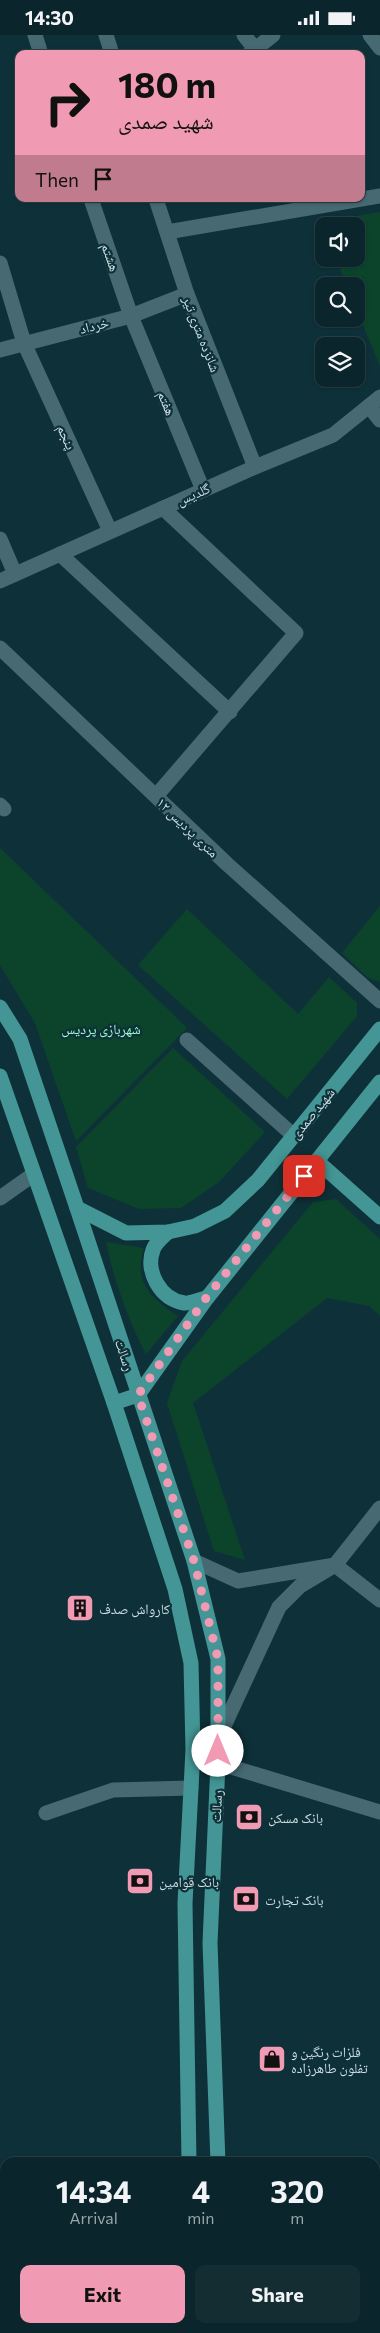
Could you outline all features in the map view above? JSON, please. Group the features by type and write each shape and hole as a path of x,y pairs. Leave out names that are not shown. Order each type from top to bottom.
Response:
{"main road":[{"name":"رسالت","path":"0,1007 20,1039 77,1208 194,1561 218,1659 218,1763 210,1943 218,2157"},
{"name":"شهید صمدی","path":"77,1208 126,1233 168,1232 195,1226 225,1211 258,1180 380,1029"},
{"name":"رسالت","path":"0,1075 114,1403 175,1589 191,1663 193,1750 185,1903 189,2157"},
{"path":"114,1403 138,1395 206,1298 380,1082"},
{"path":"317,1161 380,1217"},
{"path":"168,1232 153,1247 149,1263 155,1281 168,1296 185,1303 206,1298"}],"street":[{"path":"35,35 41,50"},
{"path":"106,35 111,50"},
{"path":"244,35 253,50"},
{"path":"256,50 273,35"},
{"path":"370,35 380,48"},
{"name":"هشتم","path":"92,202 131,316"},
{"name":"شانزده متری تیر","path":"157,202 187,294 255,467"},
{"path":"167,231 334,202"},
{"name":"پنجم","path":"0,263 24,343 110,531"},
{"name":"خرداد","path":"0,350 131,316 187,294"},
{"name":"هفتم","path":"131,316 203,490"},
{"path":"374,402 380,421"},
{"name":"گلدیس","path":"0,581 255,467 332,435 374,402"},
{"path":"156,796 296,633 163,508"},
{"path":"0,539 15,574"},
{"path":"60,554 230,712"},
{"name":"۱۲ متری پردیس","path":"0,648 227,864 380,1001"},
{"path":"187,1040 294,1136"},
{"path":"0,1198 34,1174"},
{"path":"218,1739 279,1607 300,1586 334,1565 380,1508"},
{"path":"194,1561 238,1581 334,1565 380,1600"},
{"path":"218,1763 380,1812"},
{"path":"46,1813 113,1791 191,1788"}],"green space":[{"path":"380,212 380,366 364,327 365,277 343,277 339,267 365,267 365,217 350,217"},
{"name":"شهربازی پردیس","path":"0,848 187,1028 76,1141 35,1023 0,965"},
{"path":"380,906 380,982 368,978 342,953"},
{"path":"187,909 298,1014 329,977 357,1003 357,1016 287,1099 138,965"},
{"path":"173,1048 265,1132 219,1182 181,1208 139,1209 88,1188 76,1147"},
{"path":"336,1199 380,1239 380,1316 369,1306 327,1298 193,1403 245,1560 214,1551 167,1403 182,1361 313,1202"},
{"path":"106,1242 144,1248 141,1271 147,1288 152,1296 178,1316 146,1354 122,1299"}],"place":[{"name":"کارواش صدف","path":"80,1608"},
{"name":"بانک مسکن","path":"249,1817"},
{"name":"بانک قوامین","path":"140,1881"},
{"name":"بانک تجارت","path":"246,1899"},
{"name":"فلزات رنگین و تفلون طاهرزاده","path":"272,2059"}],"route":[{"path":"218,1751 218,1659 194,1561 138,1395 206,1298 304,1176"}]}
